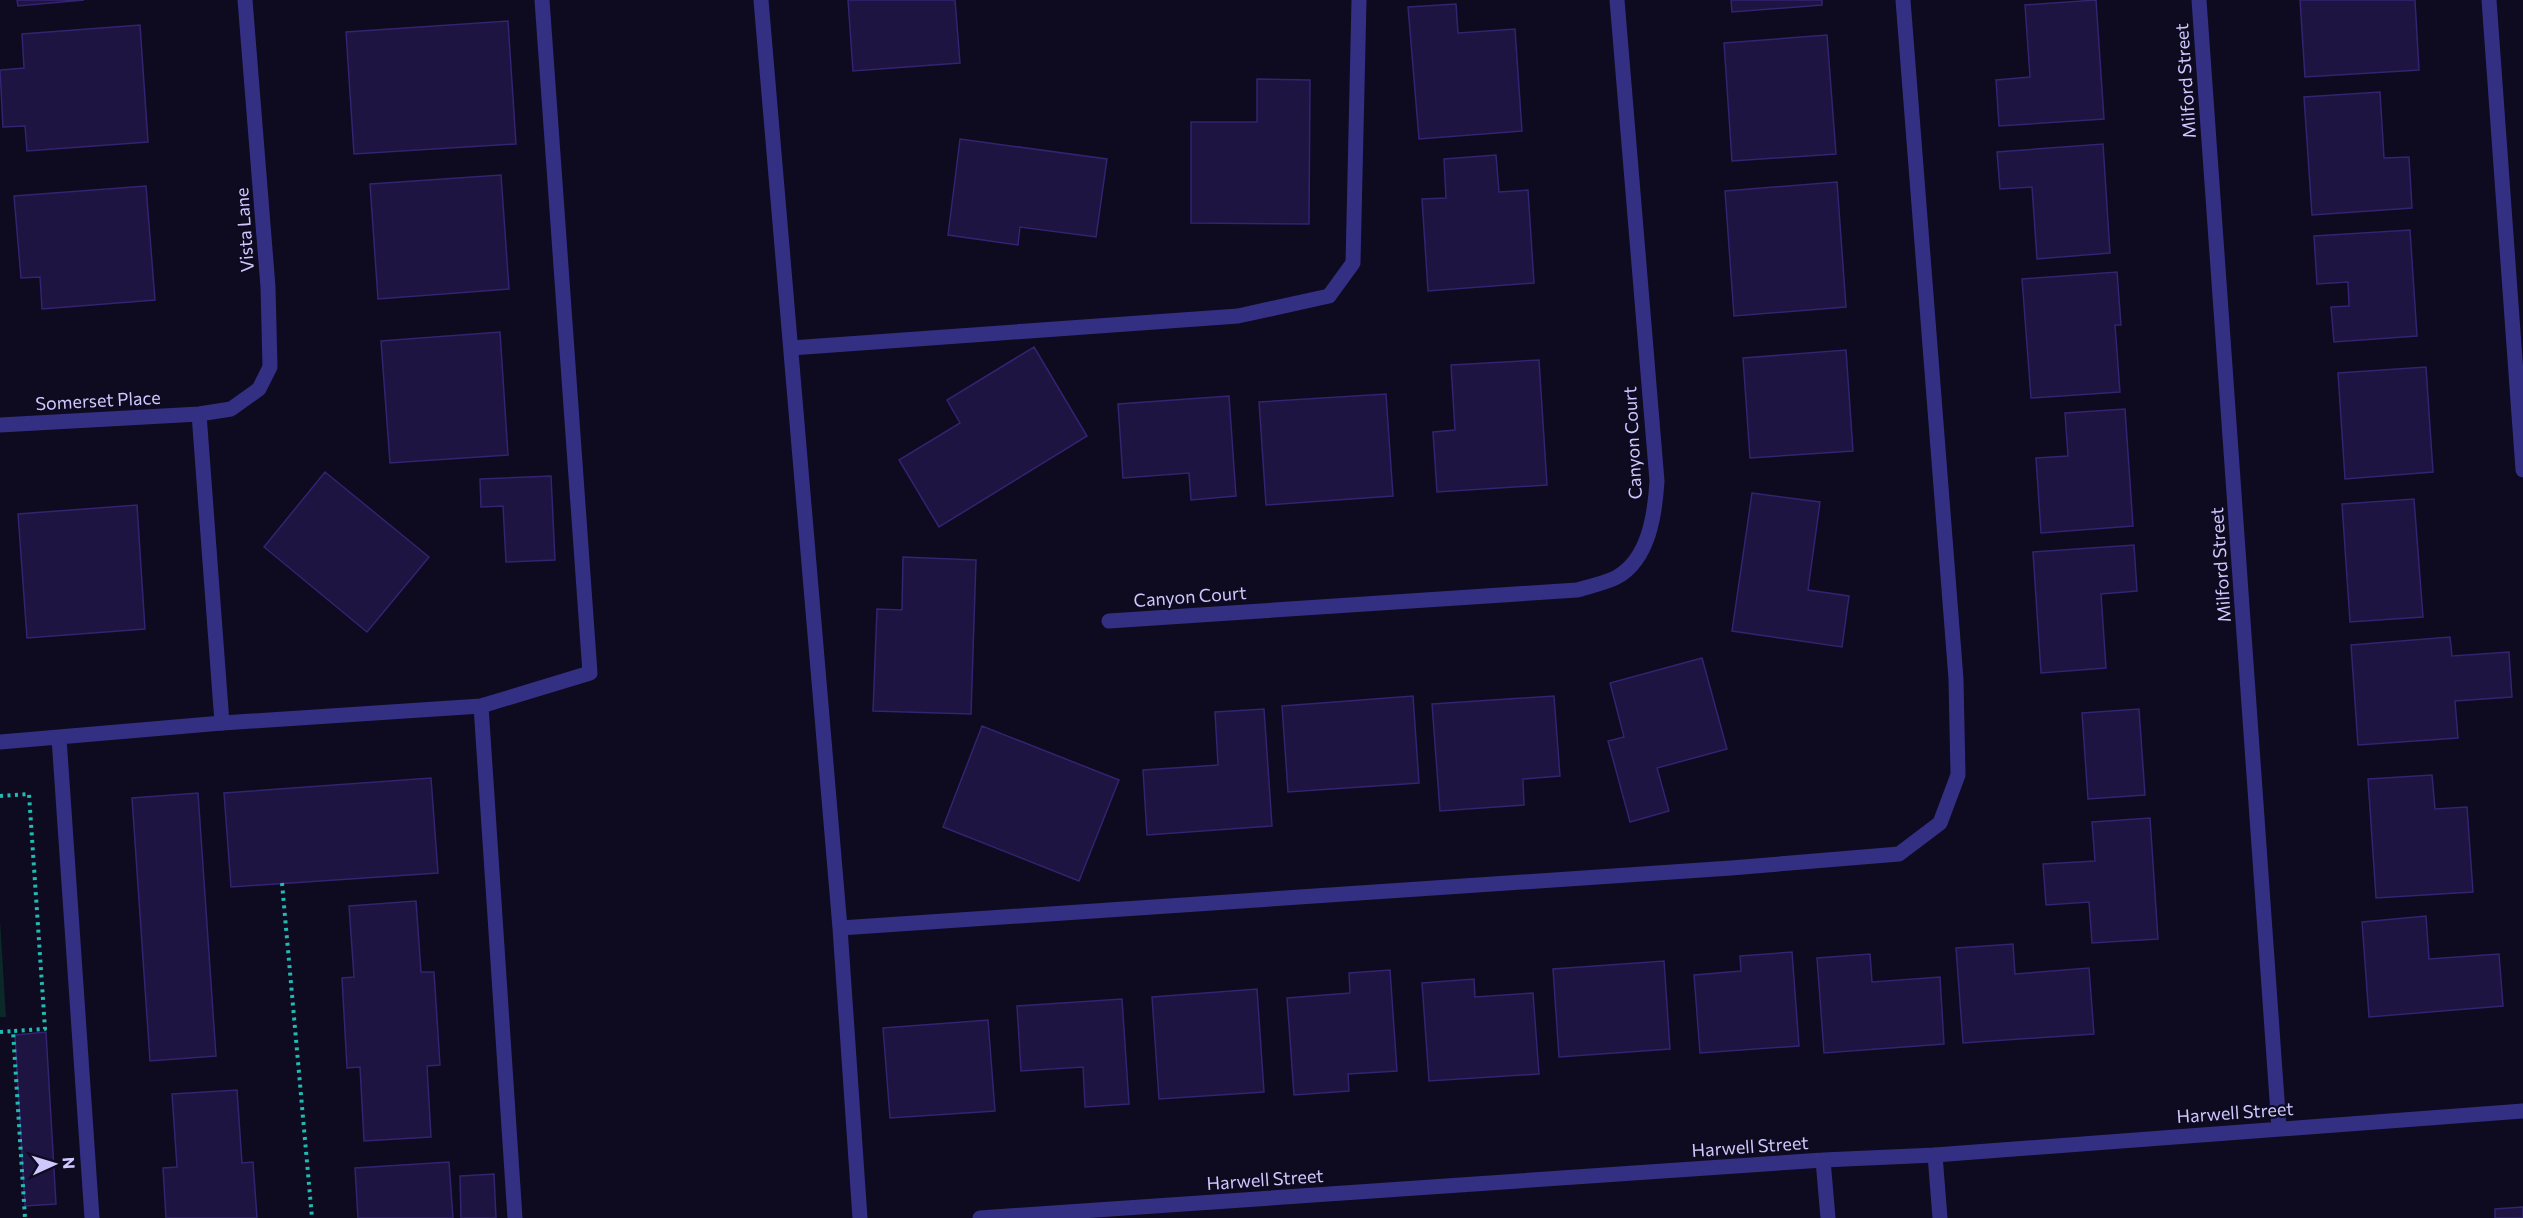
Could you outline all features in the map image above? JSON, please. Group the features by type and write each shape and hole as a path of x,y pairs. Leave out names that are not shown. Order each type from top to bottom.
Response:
{"street":[{"name":"Vista Lane","path":"199,414 231,409 259,389 270,367 268,287 246,0"},
{"path":"0,742 222,723 481,706 590,673 542,0"},
{"path":"761,0 840,928 860,1218"},
{"path":"791,348 1238,316 1329,296 1353,263 1359,0"},
{"name":"Canyon Court","path":"1109,621 1577,590 1618,576 1640,554 1655,514 1657,481 1617,0"},
{"path":"840,928 1719,869 1899,854 1940,823 1958,775 1956,679 1903,0"},
{"name":"Milford Street","path":"2199,0 2279,1128"},
{"path":"2490,0 2523,470"},
{"name":"Somerset Place","path":"0,425 199,414"},
{"path":"199,414 222,723"},
{"path":"481,706 515,1218"},
{"path":"59,738 92,1218"},
{"name":"Harwell Street","path":"980,1218 1823,1160 1935,1155 2523,1111"},
{"path":"1935,1155 1940,1218"},
{"path":"1823,1160 1828,1218"}],"path":[{"path":"0,796 29,794 45,1029 0,1032"},
{"path":"282,884 312,1218"},
{"path":"13,1031 25,1218"}],"green space":[{"path":"0,920 6,1017 0,1017"}],"building":[{"path":"17,0 84,0 18,6"},
{"path":"848,0 955,0 960,63 853,71"},
{"path":"1731,0 1822,0 1822,5 1732,12"},
{"path":"2096,0 2104,119 1999,126 1996,80 2030,77 2025,5"},
{"path":"2300,0 2415,0 2419,70 2305,77"},
{"path":"1456,4 1458,33 1515,29 1522,131 1419,139 1408,7"},
{"path":"508,21 516,144 354,154 346,32"},
{"path":"140,25 148,142 27,151 25,126 3,127 0,70 24,68 22,34"},
{"path":"1827,35 1836,154 1732,161 1724,43"},
{"path":"1257,79 1310,80 1309,224 1191,223 1191,122 1257,122"},
{"path":"2380,92 2384,158 2409,157 2412,208 2312,215 2304,97"},
{"path":"960,139 1107,159 1096,237 1020,227 1018,245 948,235"},
{"path":"2103,144 2110,253 2037,259 2032,187 2000,189 1997,152"},
{"path":"1496,155 1499,192 1528,190 1534,283 1428,291 1422,199 1446,198 1444,159"},
{"path":"501,175 509,289 378,299 370,184"},
{"path":"1837,182 1846,307 1734,316 1725,191"},
{"path":"146,186 155,300 42,309 40,277 21,278 14,196"},
{"path":"2410,230 2417,336 2334,342 2331,307 2349,306 2348,282 2317,284 2314,236"},
{"path":"2117,272 2121,325 2115,325 2120,392 2031,398 2022,279"},
{"path":"500,332 508,455 390,463 381,341"},
{"path":"1034,347 1087,436 939,527 899,460 960,423 947,400"},
{"path":"1846,350 1853,451 1750,458 1743,358"},
{"path":"1539,360 1547,485 1437,492 1433,432 1455,430 1451,365"},
{"path":"2426,367 2433,472 2345,479 2338,373"},
{"path":"1386,394 1393,496 1266,505 1259,402"},
{"path":"1229,396 1236,496 1191,500 1189,473 1123,478 1118,404"},
{"path":"2125,409 2133,526 2041,533 2036,458 2068,456 2065,413"},
{"path":"325,472 429,557 367,632 264,547"},
{"path":"551,476 555,560 506,562 503,506 481,507 480,479"},
{"path":"1752,493 1820,502 1808,590 1849,596 1842,647 1732,631"},
{"path":"2414,499 2423,617 2350,622 2342,504"},
{"path":"137,505 145,629 27,638 18,514"},
{"path":"2134,545 2137,591 2101,594 2106,668 2041,673 2033,552"},
{"path":"903,557 976,560 971,714 873,711 877,609 902,610"},
{"path":"2450,637 2452,656 2509,652 2512,697 2455,701 2458,738 2358,745 2351,645"},
{"path":"1702,658 1727,749 1657,768 1669,811 1630,822 1608,741 1624,737 1610,683"},
{"path":"1413,696 1419,783 1288,792 1282,706"},
{"path":"1554,696 1560,776 1523,779 1524,805 1440,811 1432,704"},
{"path":"1264,709 1272,826 1147,835 1143,770 1218,765 1215,712"},
{"path":"2139,709 2145,795 2088,799 2082,713"},
{"path":"982,726 1119,780 1079,881 943,827"},
{"path":"2432,775 2435,809 2467,807 2473,892 2376,898 2368,779"},
{"path":"431,778 438,873 231,887 224,793"},
{"path":"198,793 216,1056 150,1061 132,798"},
{"path":"2150,818 2158,939 2092,943 2089,902 2046,905 2043,864 2095,861 2092,822"},
{"path":"416,901 421,972 434,972 440,1065 427,1066 431,1137 364,1141 360,1067 347,1068 342,978 354,977 349,906"},
{"path":"2426,916 2429,959 2499,954 2503,1006 2369,1017 2362,922"},
{"path":"2013,944 2015,974 2089,968 2094,1034 1963,1043 1956,948"},
{"path":"1792,952 1799,1046 1700,1053 1694,975 1741,971 1740,956"},
{"path":"1870,954 1872,982 1940,977 1944,1044 1824,1053 1817,958"},
{"path":"1664,961 1670,1049 1559,1057 1553,969"},
{"path":"1390,970 1397,1071 1348,1074 1349,1091 1294,1095 1287,998 1350,993 1349,973"},
{"path":"1474,979 1475,997 1533,993 1539,1074 1429,1081 1422,983"},
{"path":"1257,989 1264,1092 1159,1099 1152,997"},
{"path":"1122,999 1129,1104 1085,1107 1083,1067 1021,1071 1017,1006"},
{"path":"988,1020 995,1111 890,1118 883,1028"},
{"path":"46,1032 56,1204 25,1206 15,1035"},
{"path":"237,1090 242,1163 253,1162 257,1218 166,1218 163,1168 177,1167 172,1094"},
{"path":"449,1162 453,1218 358,1218 355,1168"},
{"path":"494,1174 496,1218 461,1218 460,1176"},
{"path":"2523,1207 2523,1218 2495,1218 2495,1209"}]}
